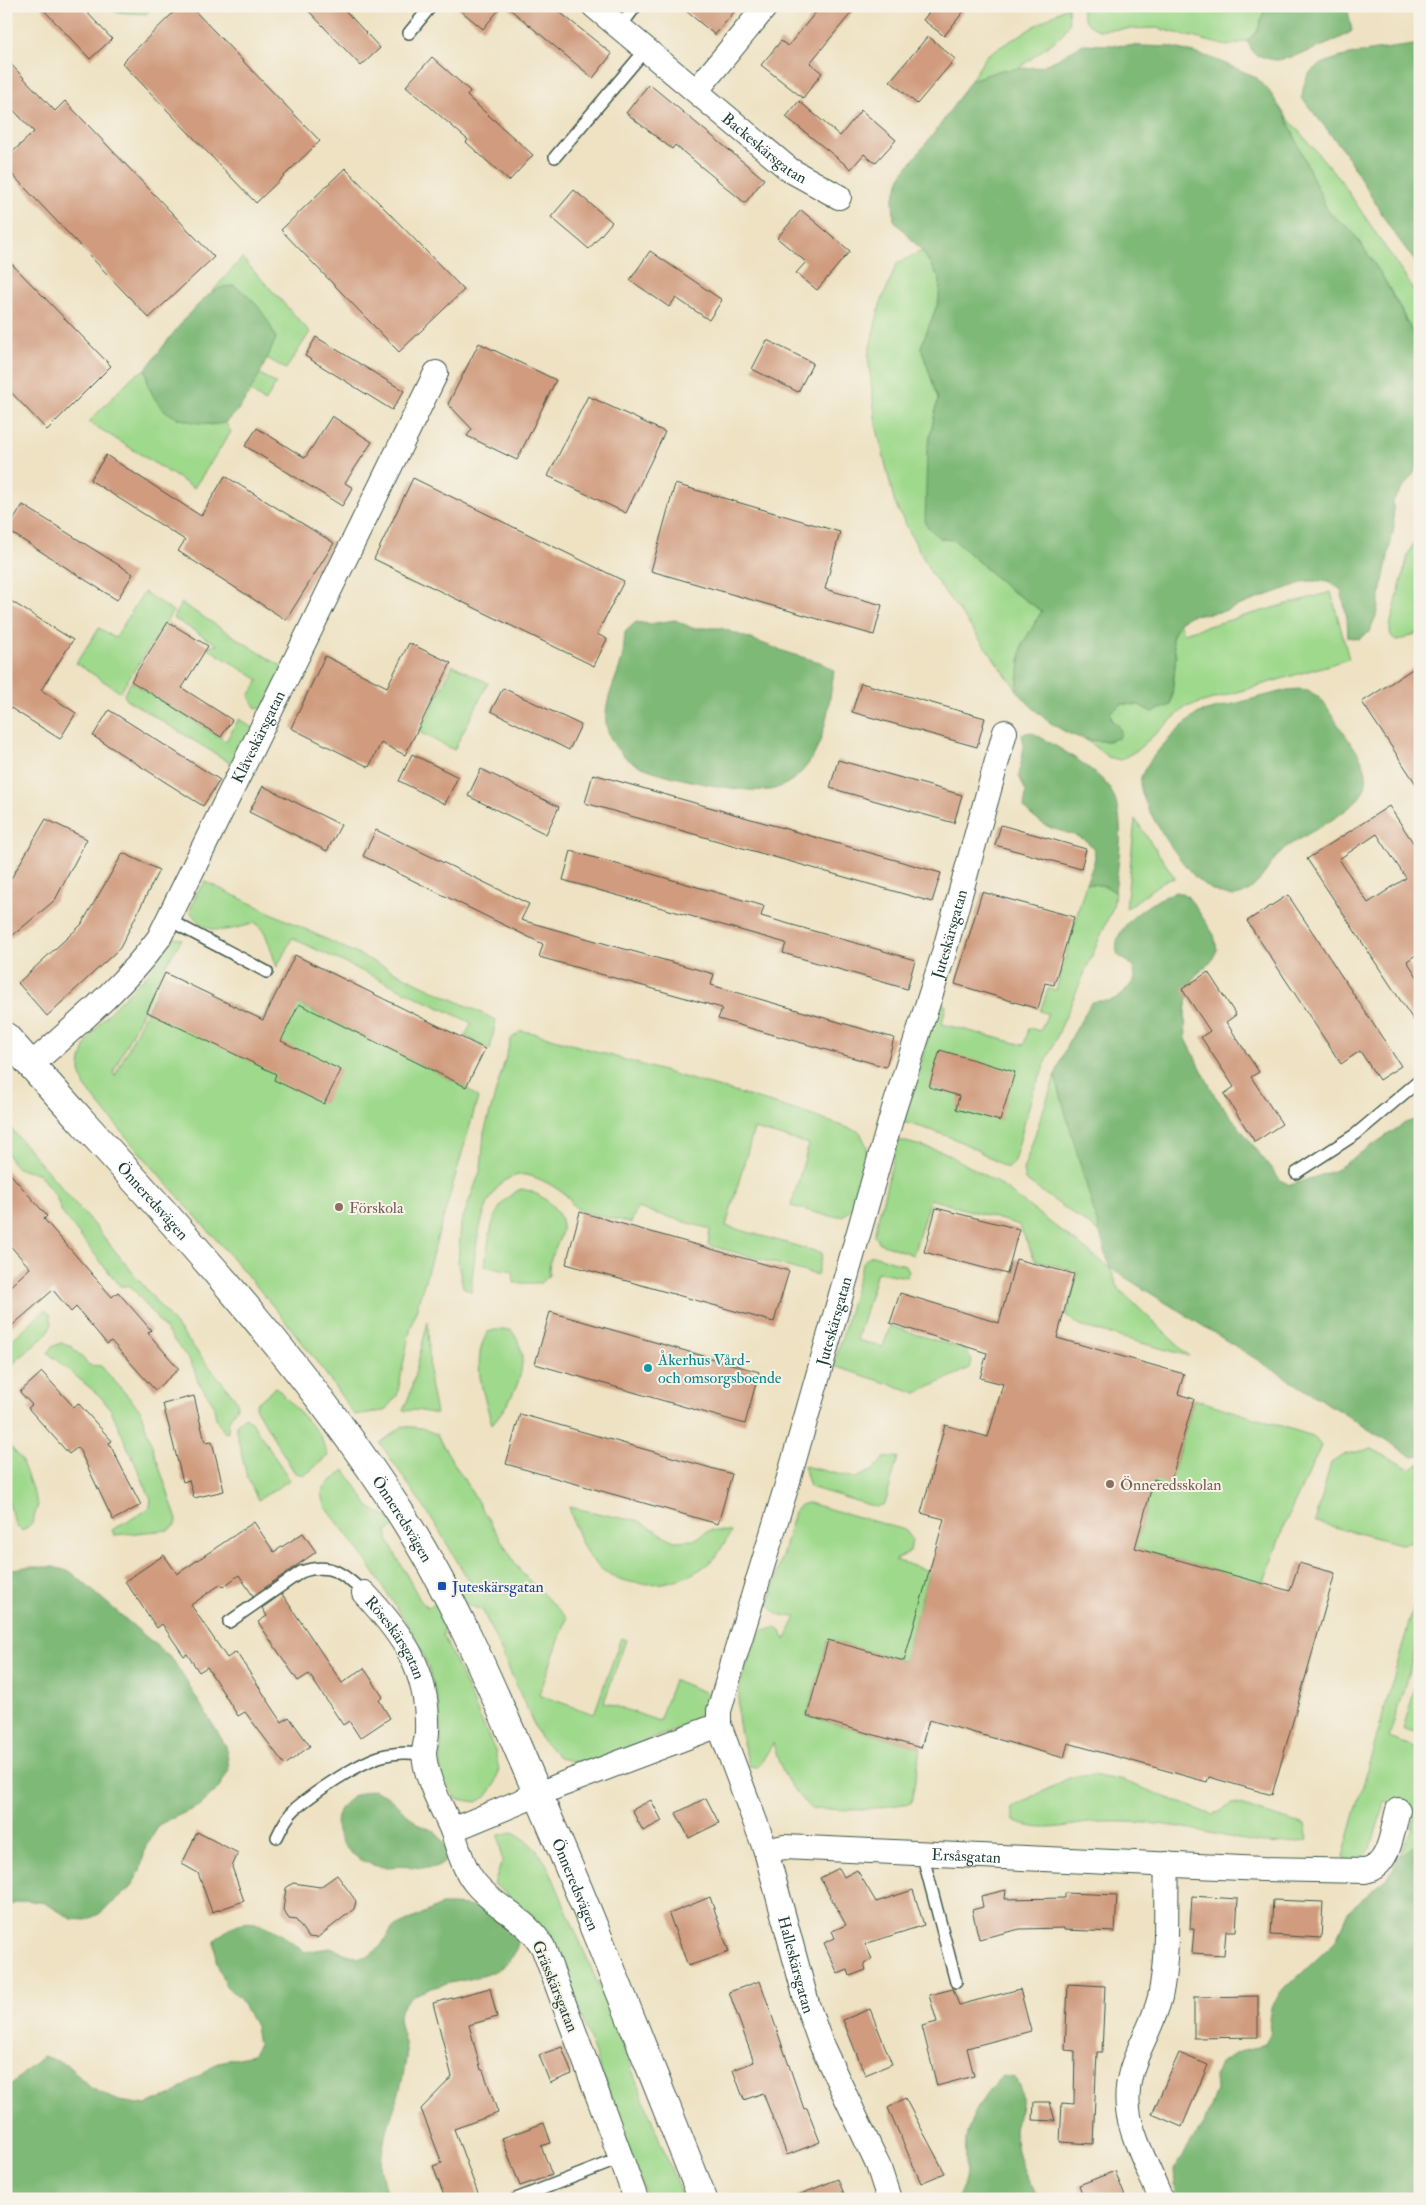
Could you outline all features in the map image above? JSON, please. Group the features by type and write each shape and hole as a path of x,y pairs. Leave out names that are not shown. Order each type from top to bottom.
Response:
{"street":[{"name":"Backeskärsgatan","path":"594,6 647,48 790,170 839,198"},
{"path":"697,90 766,6"},
{"name":"Klåveskärsgatan","path":"31,1065 117,988 141,962 169,920 436,373"},
{"name":"Juteskärsgatan","path":"719,1725 719,1711 731,1668 786,1488 893,1112 943,956 1005,732"},
{"name":"Önneredsvägen","path":"6,1038 168,1218 289,1359 382,1486 408,1526 461,1624 539,1795 703,2199"},
{"name":"Röseskärsgatan","path":"364,1593 406,1643 419,1668 428,1731 424,1754 431,1781 452,1830"},
{"path":"452,1830 719,1725"},
{"name":"Halleskärsgatan","path":"719,1725 766,1852 808,2007 834,2075 874,2157 889,2199"},
{"name":"Ersåsgatan","path":"766,1852 784,1847 1354,1872 1374,1869 1387,1850 1398,1810"},
{"name":"Grässkärsgatan","path":"452,1830 465,1867 475,1883 519,1918 535,1934 542,1947 636,2199"},
{"path":"1161,2199 1131,2124 1127,2095 1132,2062 1159,1999 1164,1974 1167,1864"}],"lane":[{"path":"409,33 431,6"},
{"path":"620,27 636,6"},
{"path":"555,157 647,48"},
{"path":"169,920 267,972"},
{"path":"1296,1173 1356,1134 1420,1080"},
{"name":"Röseskärsgatan","path":"229,1622 301,1572 313,1568 331,1568 351,1580 364,1593"},
{"path":"277,1837 283,1823 296,1809 363,1765 382,1756 405,1753 424,1754"},
{"path":"922,1853 956,1982"},
{"path":"516,2199 622,2158"}],"green space":[{"path":"109,6 154,6 146,14 115,12"},
{"path":"1068,6 1069,24 1062,35 1018,69 1001,70 971,80 987,55"},
{"path":"1081,6 1266,6 1257,32 1247,41 1227,46 1157,28 1099,30 1086,21"},
{"path":"1266,6 1347,6 1352,31 1305,53 1285,59 1268,59 1254,54 1247,41 1257,32"},
{"path":"1083,44 1171,47 1209,57 1256,77 1269,91 1285,115 1328,212 1351,230 1380,272 1420,350 1420,458 1414,473 1393,501 1394,527 1376,616 1369,632 1359,639 1348,637 1347,618 1341,590 1329,581 1307,581 1221,612 1191,615 1179,622 1172,638 1176,655 1171,705 1152,712 1139,705 1122,704 1110,712 1112,721 1119,726 1121,732 1119,738 1104,741 1090,740 1062,730 1037,712 1017,690 1022,645 1042,611 1009,589 954,540 939,538 925,524 927,450 938,399 921,347 939,300 940,279 922,251 894,220 893,200 902,174 938,128 971,80 1001,70 1039,67 1056,60"},
{"path":"1420,44 1420,268 1391,229 1344,151 1302,98 1309,74 1315,68 1325,63 1351,55"},
{"path":"1285,115 1339,178 1420,299 1420,350 1399,305 1380,272 1351,230 1328,212"},
{"path":"922,251 940,279 939,300 921,347 938,399 927,450 939,538 954,540 1009,589 1042,611 1022,645 1017,690 931,573 895,504 876,424 868,356 880,305 897,263"},
{"path":"242,258 310,332 286,369 267,358 276,338 211,293"},
{"path":"235,286 254,302 269,322 276,338 248,395 234,415 227,421 221,424 211,424 178,418 162,408 156,400 151,392 146,369 182,323 203,300 214,291 223,287"},
{"path":"146,369 148,388 176,418 211,425 225,422 231,432 194,488 89,422 132,377"},
{"path":"259,373 276,384 265,402 249,390"},
{"path":"1420,529 1420,632 1398,641 1391,635 1390,626 1408,555"},
{"path":"144,592 173,611 120,692 76,663 99,628 115,638"},
{"path":"1331,592 1349,659 1186,707 1136,751 1120,760 1108,757 1086,740 1109,741 1121,732 1119,726 1112,721 1110,712 1122,704 1139,705 1152,712 1171,705 1176,655 1172,638 1179,622 1183,633"},
{"path":"181,603 284,668 263,709 255,707 249,696 259,680 206,647 218,645 173,618"},
{"path":"675,620 692,628 721,628 791,654 820,662 834,671 826,722 818,747 805,768 795,778 774,789 762,790 745,790 703,784 645,768 625,757 618,750 608,732 606,713 607,704 622,659 625,632 636,622 649,624"},
{"path":"453,665 488,683 454,750 419,732"},
{"path":"131,682 226,741 239,719 255,730 237,767 126,699 124,694"},
{"path":"1301,689 1320,698 1354,747 1363,763 1366,779 1365,787 1360,796 1342,813 1285,848 1251,889 1235,896 1224,895 1203,884 1195,877 1162,832 1146,805 1140,783 1142,775 1154,755 1183,725 1199,713 1287,690"},
{"path":"1031,732 1071,755 1091,770 1100,777 1113,795 1118,808 1120,822 1120,851 1115,892 1105,886 1086,883 1095,857 1094,850 1090,844 1077,836 1045,825 1024,808 1026,792 1019,776 1024,746 1022,734"},
{"path":"1135,819 1175,878 1162,882 1126,909"},
{"path":"206,882 496,1020 490,1050 465,1036 472,1023 292,938 277,967 265,933 256,923 228,930 211,929 204,926 190,911 197,892"},
{"path":"1086,883 1106,886 1115,892 1113,907 1033,1092 1014,1161 1009,1167 1004,1167 979,1151 956,1140 903,1122 938,1006 942,1003 946,1006 942,1024 1024,1045 1029,1028 1040,1031 1048,1014 1040,1011 1048,989 1056,990"},
{"path":"1176,892 1187,896 1195,906 1214,935 1217,950 1211,962 1195,976 1188,989 1185,1013 1186,1039 1215,1096 1280,1180 1290,1185 1334,1171 1405,1123 1420,1118 1420,1456 1413,1457 1110,1268 1055,1076 1067,1045 1091,1003 1116,998 1135,979 1130,963 1118,955 1117,952 1117,942 1121,932 1137,914 1157,900"},
{"name":"Förskola","path":"175,938 182,939 161,972 113,1073 115,1076 165,973 262,1020 276,993 466,1087 478,1098 409,1335 397,1396 384,1411 354,1415 292,1329 85,1087 80,1069 88,1040 106,1016 150,971"},
{"path":"521,1031 534,1033 795,1110 860,1132 867,1147 855,1205 843,1216 828,1216 791,1206 809,1144 754,1129 726,1226 822,1253 817,1275 708,1245 710,1229 637,1208 631,1223 580,1210 575,1207 567,1196 558,1190 542,1180 526,1175 510,1178 498,1187 489,1202 477,1240 471,1292 463,1287 458,1263 461,1223 481,1169 484,1133 511,1039"},
{"path":"1055,1076 1102,1234 1025,1180 1023,1170"},
{"path":"6,1123 98,1230 235,1398 237,1407 229,1420 228,1433 224,1432 216,1418 213,1403 197,1380 196,1372 190,1361 131,1286 120,1286 62,1213 56,1196 38,1173 19,1168 13,1163 7,1150"},
{"path":"898,1140 944,1152 998,1183 1110,1268 1119,1289 1189,1356 1080,1326 1066,1315 1078,1272 1035,1260 1019,1225 930,1199 913,1255 880,1243 874,1235"},
{"path":"521,1189 536,1194 550,1204 560,1218 562,1226 561,1234 551,1259 549,1275 541,1283 514,1283 513,1271 485,1266 490,1232 497,1211 503,1202"},
{"path":"873,1255 905,1265 909,1271 907,1277 877,1272 857,1340 883,1347 890,1326 966,1350 972,1360 970,1368 917,1393 834,1366 862,1264 868,1257"},
{"path":"45,1310 50,1314 52,1324 46,1335 6,1370 6,1345"},
{"path":"428,1321 430,1383 436,1414 417,1410 403,1411 410,1394"},
{"path":"511,1330 522,1354 522,1366 519,1379 508,1403 492,1424 482,1390 479,1366 483,1343 488,1332"},
{"path":"61,1343 70,1345 89,1365 101,1366 140,1410 177,1520 176,1525 169,1530 114,1535 112,1530 150,1507 151,1499 111,1410 100,1396 48,1353 52,1347"},
{"path":"276,1387 320,1435 328,1456 305,1475 295,1473 255,1407 257,1403"},
{"path":"1194,1399 1313,1436 1321,1446 1285,1523 1263,1584 1135,1548 1154,1479 1170,1484"},
{"path":"245,1417 251,1421 290,1480 258,1500 247,1477 236,1431 237,1424"},
{"path":"403,1426 421,1428 436,1434 520,1571 567,1618 539,1695 594,1714 621,1638 626,1640 604,1702 659,1721 674,1680 712,1695 704,1710 690,1724 600,1760 575,1762 560,1758 540,1738 483,1611 459,1601 456,1595 472,1586 434,1522 380,1443"},
{"path":"6,1438 21,1459 38,1505 32,1523 23,1531 17,1527 6,1496"},
{"path":"1372,1449 1410,1469 1420,1463 1420,1534 1416,1542 1400,1544 1315,1522 1331,1463 1346,1454"},
{"path":"898,1457 885,1504 876,1507 810,1487 804,1466 855,1478 872,1471 884,1458"},
{"path":"345,1470 370,1508 391,1519 396,1526 387,1531 389,1542 420,1600 427,1607 441,1601 445,1610 443,1635 495,1751 499,1770 495,1785 486,1797 477,1802 457,1799 442,1779 438,1701 428,1667 416,1638 362,1554 325,1506 322,1493 325,1486"},
{"path":"808,1503 905,1530 912,1539 910,1552 895,1560 929,1571 904,1661 828,1640 807,1716 921,1748 911,1803 860,1810 811,1809 797,1794 787,1779 779,1763 773,1743 761,1763 756,1767 749,1766 739,1724 738,1699 740,1687 751,1652 762,1630 776,1628 781,1631 785,1640 796,1617 777,1613 769,1604 794,1512 800,1505"},
{"path":"569,1507 637,1520 674,1541 694,1540 710,1530 731,1532 717,1555 701,1568 686,1576 670,1581 653,1584 636,1583 620,1579 605,1571 592,1560 581,1542"},
{"path":"25,1567 53,1567 71,1572 173,1660 226,1746 229,1769 219,1788 201,1805 160,1824 146,1846 140,1871 130,1888 99,1914 86,1920 72,1919 45,1903 26,1900 6,1906 6,1570"},
{"path":"1420,1584 1420,1634 1389,1738 1420,1749 1420,1840 1398,1858 1412,1830 1414,1815 1407,1807 1385,1800 1371,1848 1364,1859 1349,1863 1343,1858 1345,1849"},
{"path":"1420,1671 1420,1733 1403,1729"},
{"path":"1092,1775 1124,1781 1212,1815 1233,1803 1305,1825 1308,1840 1280,1844 1266,1843 1184,1828 1139,1823 1092,1823 1047,1828 1025,1825 1014,1821 1011,1808 1071,1777"},
{"path":"373,1790 388,1797 419,1825 435,1831 446,1846 448,1857 440,1865 427,1868 378,1866 358,1858 347,1848 339,1837 336,1825 338,1814 344,1803 356,1795"},
{"path":"513,1832 535,1848 550,1871 600,1989 683,2199 647,2199 556,1945 531,1914 494,1884 502,1861 499,1835"},
{"path":"1420,1840 1420,2199 1176,2199 1174,2170 1205,2121 1216,2091 1215,2076 1220,2064 1236,2053 1264,2044 1270,2033 1269,2019 1271,2007 1285,1989 1335,1942 1349,1910 1389,1877 1398,1858"},
{"path":"441,1905 467,1906 485,1911 500,1922 518,1942 512,1957 501,1968 469,1979 434,1987 417,1994 404,2004 401,2009 399,2021 406,2058 401,2086 382,2151 381,2167 383,2183 390,2199 6,2199 6,2089 43,2056 66,2064 91,2088 119,2101 146,2105 172,2095 219,2062 252,2055 258,2046 255,2026 240,1999 225,1985 216,1960 215,1940 229,1929 243,1923 262,1925 281,1934 304,1952 330,1948 358,1958 369,1956 380,1947 393,1928"},
{"path":"1002,2076 1015,2078 1021,2091 1021,2110 1014,2126 1015,2141 1022,2166 1039,2199 957,2199 964,2182 966,2139 970,2123 985,2096"}],"building":[{"path":"40,6 81,6 112,39 90,59"},
{"path":"180,6 190,6 320,141 256,203 122,63"},
{"path":"304,6 341,6 380,48 361,66"},
{"path":"455,6 502,6 483,29"},
{"path":"506,6 552,6 612,54 593,78"},
{"path":"680,6 739,6 715,35"},
{"path":"821,6 857,6 810,63 822,73 803,98 761,65 781,41 788,46"},
{"path":"934,6 968,6 944,36 923,20"},
{"path":"928,36 955,59 917,104 890,81"},
{"path":"432,57 470,91 467,96 533,155 509,181 466,142 468,140 406,86"},
{"path":"6,59 55,111 65,101 214,257 149,318 6,168 6,158 34,132 6,102"},
{"path":"649,84 764,179 745,203 675,145 672,149 626,113"},
{"path":"799,101 840,136 861,110 896,140 875,163 864,154 851,169 786,117"},
{"path":"345,168 464,290 399,352 281,230"},
{"path":"574,190 612,222 589,249 551,217"},
{"path":"801,210 850,251 817,290 796,273 806,262 777,238"},
{"path":"650,251 722,300 709,320 676,298 669,307 630,280"},
{"path":"6,258 111,366 47,430 6,387"},
{"path":"316,337 404,391 392,410 305,356"},
{"path":"767,340 813,363 798,392 752,369"},
{"path":"479,343 556,380 517,460 467,436 472,429 448,404"},
{"path":"588,396 665,432 626,513 548,476"},
{"path":"332,416 372,442 345,483 353,488 342,506 245,446 257,428 305,458"},
{"path":"106,455 201,516 225,476 334,543 286,620 178,551 185,540 90,480"},
{"path":"413,478 624,581 597,634 607,639 594,666 374,559"},
{"path":"675,484 840,532 825,589 882,605 874,635 651,571"},
{"path":"23,505 133,574 117,600 7,530"},
{"path":"6,598 73,640 41,690 76,713 60,739 6,705"},
{"path":"168,622 208,646 182,688 232,720 221,737 131,681"},
{"path":"409,643 451,663 405,755 381,743 369,767 291,728 325,656 387,687"},
{"path":"1420,664 1420,790 1362,702"},
{"path":"861,683 985,718 977,747 852,712"},
{"path":"503,688 581,725 569,750 491,711"},
{"path":"109,710 220,780 203,806 93,736"},
{"path":"412,754 458,777 445,804 399,781"},
{"path":"838,760 962,795 954,823 830,788"},
{"path":"481,769 559,807 546,834 468,796"},
{"path":"593,774 941,873 932,902 585,803"},
{"path":"263,786 341,825 327,851 249,812"},
{"path":"1389,806 1420,853 1420,952 1407,961 1420,981 1420,1030 1307,859","holes":["1377,834 1406,878 1368,903 1339,859"]},
{"path":"46,819 87,839 55,900 6,941 6,887"},
{"path":"1001,825 1086,849 1081,869 995,845"},
{"path":"376,830 529,904 521,920 714,974 711,985 894,1038 886,1067 718,1019 722,1008 539,957 543,944 363,856"},
{"path":"571,851 764,906 761,916 915,960 907,989 783,953 786,943 563,880"},
{"path":"123,853 159,870 120,948 47,1016 18,983 81,925"},
{"path":"982,892 1074,917 1054,985 1045,983 1038,1009 955,984"},
{"path":"1288,895 1401,1066 1379,1080 1360,1051 1341,1064 1247,921"},
{"path":"295,955 485,1049 466,1087 299,1004 281,1041 341,1070 324,1104 274,1080 276,1074 147,1012 165,973 263,1020"},
{"path":"1208,972 1236,1015 1226,1022 1259,1072 1251,1077 1282,1124 1255,1142 1224,1094 1234,1087 1201,1037 1210,1031 1182,989"},
{"path":"940,1050 1015,1072 1000,1121 956,1109 959,1096 929,1087"},
{"path":"6,1169 47,1216 44,1219 112,1297 118,1292 151,1330 148,1333 179,1369 155,1390 111,1341 107,1344 76,1307 71,1312 53,1290 6,1331 6,1290 30,1268 6,1241"},
{"path":"936,1208 1019,1229 1007,1274 924,1252"},
{"path":"580,1212 789,1271 774,1322 566,1264"},
{"path":"1016,1259 1074,1274 1057,1338 1184,1374 1178,1394 1194,1399 1170,1484 1154,1479 1135,1548 1290,1591 1299,1563 1335,1573 1272,1795 1209,1777 1207,1782 1068,1743 1064,1758 929,1720 921,1748 807,1716 828,1640 904,1661 944,1519 921,1513 945,1425 988,1437 1003,1384 980,1378 987,1353 890,1323 900,1293 999,1323"},
{"path":"550,1312 759,1372 745,1424 535,1364"},
{"path":"42,1372 74,1407 78,1403 112,1441 109,1443 141,1505 113,1520 78,1447 69,1454 28,1408 32,1405 20,1392"},
{"path":"194,1396 205,1442 212,1441 224,1491 194,1498 189,1480 183,1482 163,1404"},
{"path":"520,1414 732,1474 718,1524 506,1464"},
{"path":"254,1522 274,1552 303,1533 316,1552 253,1596 239,1575 223,1587 221,1584 191,1605 227,1658 236,1652 282,1722 289,1717 310,1746 285,1765 245,1712 238,1716 207,1667 199,1672 187,1654 184,1656 162,1624 157,1628 125,1581 164,1555 177,1574"},
{"path":"282,1594 342,1683 364,1668 383,1697 379,1700 390,1718 360,1738 349,1721 343,1725 309,1674 298,1681 258,1622 267,1616 262,1608"},
{"path":"706,1798 719,1823 689,1838 676,1813"},
{"path":"651,1800 662,1821 643,1831 632,1810"},
{"path":"197,1832 238,1853 232,1867 244,1901 212,1912 198,1873 182,1864"},
{"path":"839,1868 844,1877 857,1870 876,1902 913,1890 924,1925 865,1944 872,1959 864,1963 866,1970 850,1976 848,1970 838,1974 824,1943 835,1938 832,1931 846,1925 820,1878"},
{"path":"337,1875 356,1901 354,1909 317,1938 308,1937 296,1920 289,1919 283,1910 286,1888 293,1883 320,1887"},
{"path":"1006,1890 1005,1899 1065,1898 1065,1893 1117,1895 1115,1932 1064,1930 1064,1928 1020,1929 979,1939 972,1910 983,1907 981,1896"},
{"path":"1192,1896 1238,1899 1236,1931 1226,1931 1224,1955 1192,1953 1194,1929 1190,1929"},
{"path":"710,1897 729,1952 688,1966 669,1914"},
{"path":"1273,1900 1323,1902 1321,1938 1271,1935"},
{"path":"760,1981 804,2109 807,2108 820,2142 787,2155 763,2093 744,2100 733,2070 754,2062 729,1992"},
{"path":"1068,1984 1105,1986 1102,2052 1097,2052 1093,2144 1060,2142 1062,2103 1074,2104 1075,2051 1065,2050"},
{"path":"490,1988 497,2017 469,2025 481,2070 483,2070 498,2113 454,2129 480,2199 445,2199 433,2166 442,2163 421,2109 452,2077 433,2003"},
{"path":"953,1989 959,2005 1020,1989 1031,2031 967,2048 974,2076 937,2086 922,2026 937,2022 929,1995"},
{"path":"1258,1996 1258,2037 1194,2038 1194,1997"},
{"path":"870,2009 892,2064 865,2075 843,2020"},
{"path":"562,2047 572,2074 550,2083 539,2055"},
{"path":"1179,2053 1208,2065 1182,2127 1152,2114"},
{"path":"905,2098 945,2173 921,2183 888,2108"},
{"path":"1034,2102 1050,2102 1055,2121 1033,2120"},
{"path":"544,2123 551,2143 541,2146 552,2175 520,2186 502,2138"},
{"path":"1115,2171 1126,2199 1084,2199 1079,2185"},
{"path":"838,2179 846,2199 791,2199 791,2198"}],"place":[{"name":"Förskola","path":"339,1207"},
{"name":"Åkerhus Vård- och omsorgsboende","path":"648,1368"},
{"name":"Önneredsskolan","path":"1110,1484"},
{"name":"Juteskärsgatan","path":"442,1586"}]}
